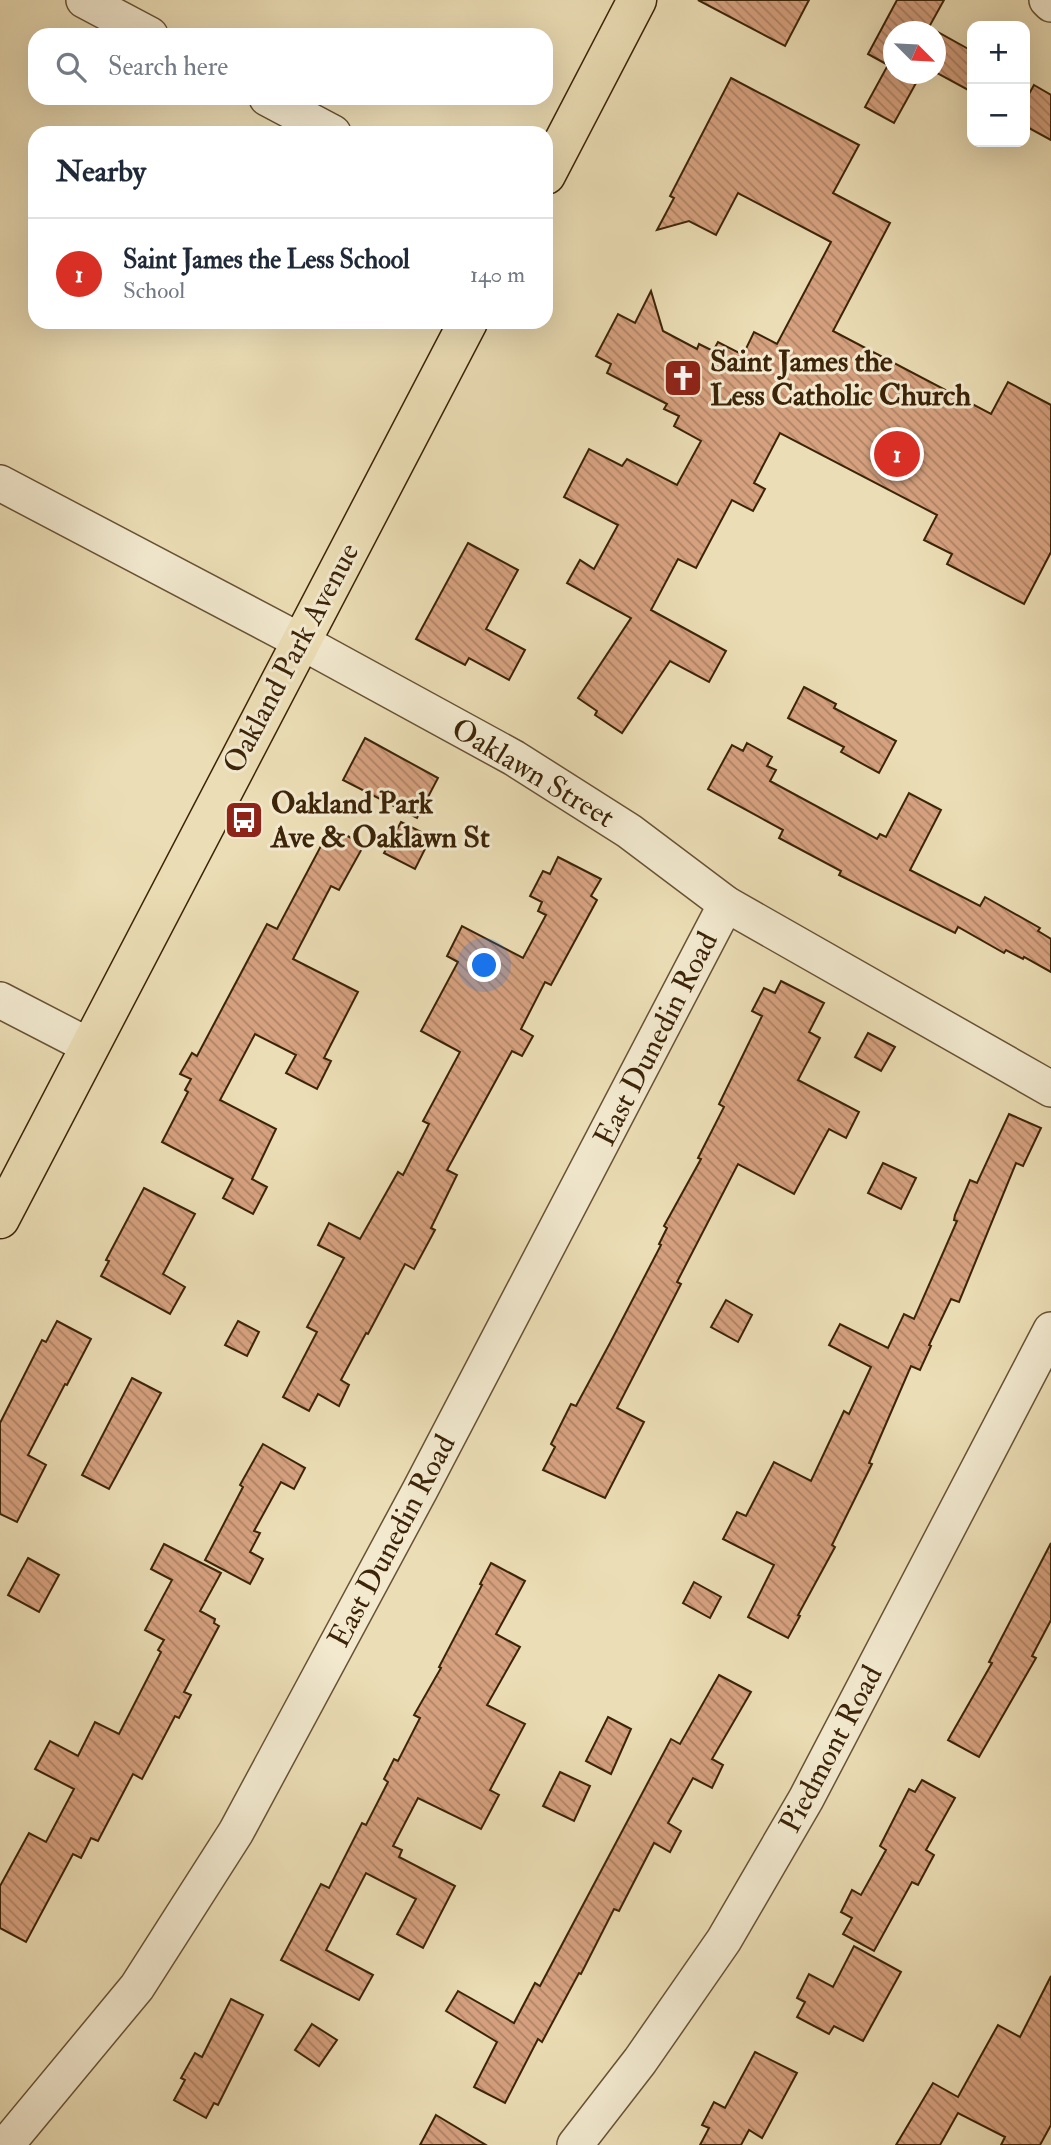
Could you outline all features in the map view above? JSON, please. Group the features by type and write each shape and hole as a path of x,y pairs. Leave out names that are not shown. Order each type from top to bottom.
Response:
{"main road":[{"path":"553,162 637,0"},
{"name":"Oakland Park Avenue","path":"0,1219 464,329"}],"street":[{"path":"84,0 136,28"},
{"path":"1047,0 1051,4"},
{"path":"280,105 320,126"},
{"name":"Oaklawn Street","path":"0,482 300,641 526,765 629,831 726,904 1051,1089"},
{"name":"East Dunedin Road","path":"6,2145 137,1987 236,1832 394,1539 726,904"},
{"path":"0,1000 89,1046"},
{"name":"Piedmont Road","path":"575,2145 640,2061 724,1940 806,1799 1051,1330"}],"building":[{"path":"698,0 809,0 785,46"},
{"path":"897,0 944,0 932,21 886,21"},
{"path":"883,26 883,62 868,54"},
{"path":"946,36 967,48 967,89 946,78"},
{"path":"883,74 883,84 915,84 894,123 865,107"},
{"path":"731,78 859,145 833,193 890,223 833,331 991,414 1008,382 1051,405 1051,552 1024,604 947,564 952,554 924,540 937,515 780,433 754,483 765,489 753,511 732,500 696,568 678,559 651,610 726,651 709,682 670,661 622,733 595,715 597,711 578,698 631,618 567,583 580,560 594,569 618,525 564,497 589,449 622,466 627,459 677,485 701,441 674,426 679,416 664,409 667,404 607,373 611,364 596,356 618,314 635,323 651,291 663,331 697,349 699,344 713,351 718,342 743,355 754,332 777,344 831,242 738,193 716,235 689,221 657,230 674,198 670,196"},
{"path":"1034,85 1051,95 1051,140 1030,129 1030,92"},
{"path":"468,543 518,570 486,629 525,650 509,680 469,658 465,665 416,639"},
{"path":"804,687 836,704 834,708 896,741 879,773 841,752 844,747 788,718"},
{"path":"365,738 438,778 417,818 343,780"},
{"path":"747,743 772,757 767,766 776,770 770,781 877,839 880,834 886,837 909,793 941,810 910,870 980,906 985,897 1040,928 1038,931 1051,939 1051,972 1024,957 1023,959 1006,950 1004,953 958,927 955,933 839,875 841,871 779,838 783,830 708,789 732,745 743,751"},
{"path":"401,822 431,837 415,869 384,853"},
{"path":"331,827 364,845 339,890 331,886 293,959 358,992 324,1058 331,1061 317,1089 286,1073 296,1055 255,1034 220,1100 276,1129 252,1179 267,1187 253,1214 223,1198 233,1179 162,1142 188,1092 185,1090 191,1079 180,1074 192,1053 197,1056 267,924 277,929"},
{"path":"558,857 601,879 591,896 597,900 551,985 545,982 521,1029 533,1036 522,1056 512,1051 447,1170 457,1175 431,1228 435,1230 414,1269 405,1264 368,1334 366,1333 341,1380 349,1385 339,1406 318,1394 309,1411 283,1397 317,1332 307,1327 344,1258 318,1245 329,1223 360,1239 398,1172 403,1175 429,1124 423,1121 460,1052 421,1031 458,962 447,956 462,926 523,958 546,915 538,911 542,902 530,896 543,871 550,874"},
{"path":"781,981 824,1003 809,1032 820,1038 798,1080 859,1112 846,1138 829,1129 794,1194 738,1164 677,1282 681,1284 617,1408 644,1422 605,1498 543,1470 555,1447 551,1444 571,1404 576,1406 610,1343 661,1245 659,1244 667,1228 664,1226 701,1159 698,1158 724,1107 719,1104 762,1016 752,1011 764,988 775,993"},
{"path":"868,1033 895,1047 881,1071 855,1057"},
{"path":"1009,1114 1041,1128 1023,1166 1016,1163 959,1302 951,1299 920,1370 911,1366 869,1463 872,1464 832,1545 835,1547 788,1638 748,1617 774,1565 723,1539 737,1512 746,1516 774,1462 811,1481 844,1411 849,1414 871,1367 829,1345 840,1324 888,1348 904,1314 914,1319 957,1221 954,1220 955,1215 970,1180 977,1183"},
{"path":"883,1163 916,1178 901,1209 868,1193"},
{"path":"144,1188 195,1214 163,1274 185,1287 170,1314 101,1276 109,1261 106,1260"},
{"path":"726,1300 752,1315 738,1342 711,1327"},
{"path":"57,1321 91,1339 28,1455 46,1465 17,1522 0,1514 0,1423 42,1340 46,1342"},
{"path":"238,1321 259,1332 247,1356 225,1345"},
{"path":"132,1378 161,1393 109,1489 82,1475"},
{"path":"263,1444 305,1468 294,1489 281,1482 254,1531 260,1533 250,1552 263,1559 250,1584 205,1560 243,1487 240,1485"},
{"path":"1051,1543 1051,1620 1032,1656 1036,1658 979,1757 948,1740 992,1663 989,1662"},
{"path":"164,1544 221,1573 200,1611 215,1619 214,1623 219,1626 184,1692 191,1695 179,1718 175,1716 142,1779 133,1774 98,1841 91,1838 81,1858 73,1854 26,1942 0,1928 0,1886 29,1833 46,1842 74,1789 35,1769 50,1741 78,1756 95,1722 119,1734 161,1652 158,1650 164,1640 145,1630 172,1580 151,1569"},
{"path":"28,1558 59,1575 39,1612 8,1595"},
{"path":"491,1563 525,1581 496,1634 520,1647 487,1705 525,1724 490,1790 499,1795 481,1829 418,1798 393,1846 402,1850 399,1857 455,1886 423,1948 397,1934 416,1899 366,1873 326,1950 373,1975 359,2000 281,1960 321,1884 329,1888 362,1823 366,1825 388,1782 384,1779 394,1759 398,1761 420,1718 414,1715 441,1668 439,1667"},
{"path":"694,1582 721,1597 710,1618 683,1603"},
{"path":"719,1675 751,1692 712,1759 723,1765 712,1788 693,1778 668,1823 681,1831 670,1852 654,1843 619,1911 614,1909 581,1974 579,1973 542,2042 538,2039 505,2103 474,2087 497,2042 446,2011 458,1991 514,2023 535,1983 540,1986 671,1739 680,1744"},
{"path":"608,1717 631,1729 611,1774 586,1761"},
{"path":"560,1772 590,1786 574,1821 543,1806"},
{"path":"922,1780 955,1798 926,1850 934,1855 918,1885 912,1882 874,1951 843,1934 852,1918 841,1912 852,1890 861,1895 886,1850 880,1846 909,1789 915,1792"},
{"path":"854,1946 901,1972 863,2041 834,2026 829,2034 797,2017 805,2002 797,1998 809,1974 833,1987"},
{"path":"1051,1976 1051,2125 1040,2145 1001,2145 1005,2137 958,2113 940,2145 896,2145 933,2083 958,2097 998,2025 1020,2037"},
{"path":"231,1999 263,2015 218,2105 214,2103 206,2118 174,2100 185,2080 181,2078 195,2053 202,2057"},
{"path":"312,2024 337,2040 319,2066 295,2050"},
{"path":"755,2052 797,2073 762,2138 749,2130 741,2145 700,2145 709,2128 702,2125 714,2102 725,2108"},
{"path":"436,2115 486,2145 420,2145"}],"place":[{"name":"Saint James the Less Catholic Church","path":"683,378"},
{"name":"Saint James the Less School","path":"897,454"},
{"name":"Oakland Park Ave & Oaklawn St","path":"244,820"}]}
